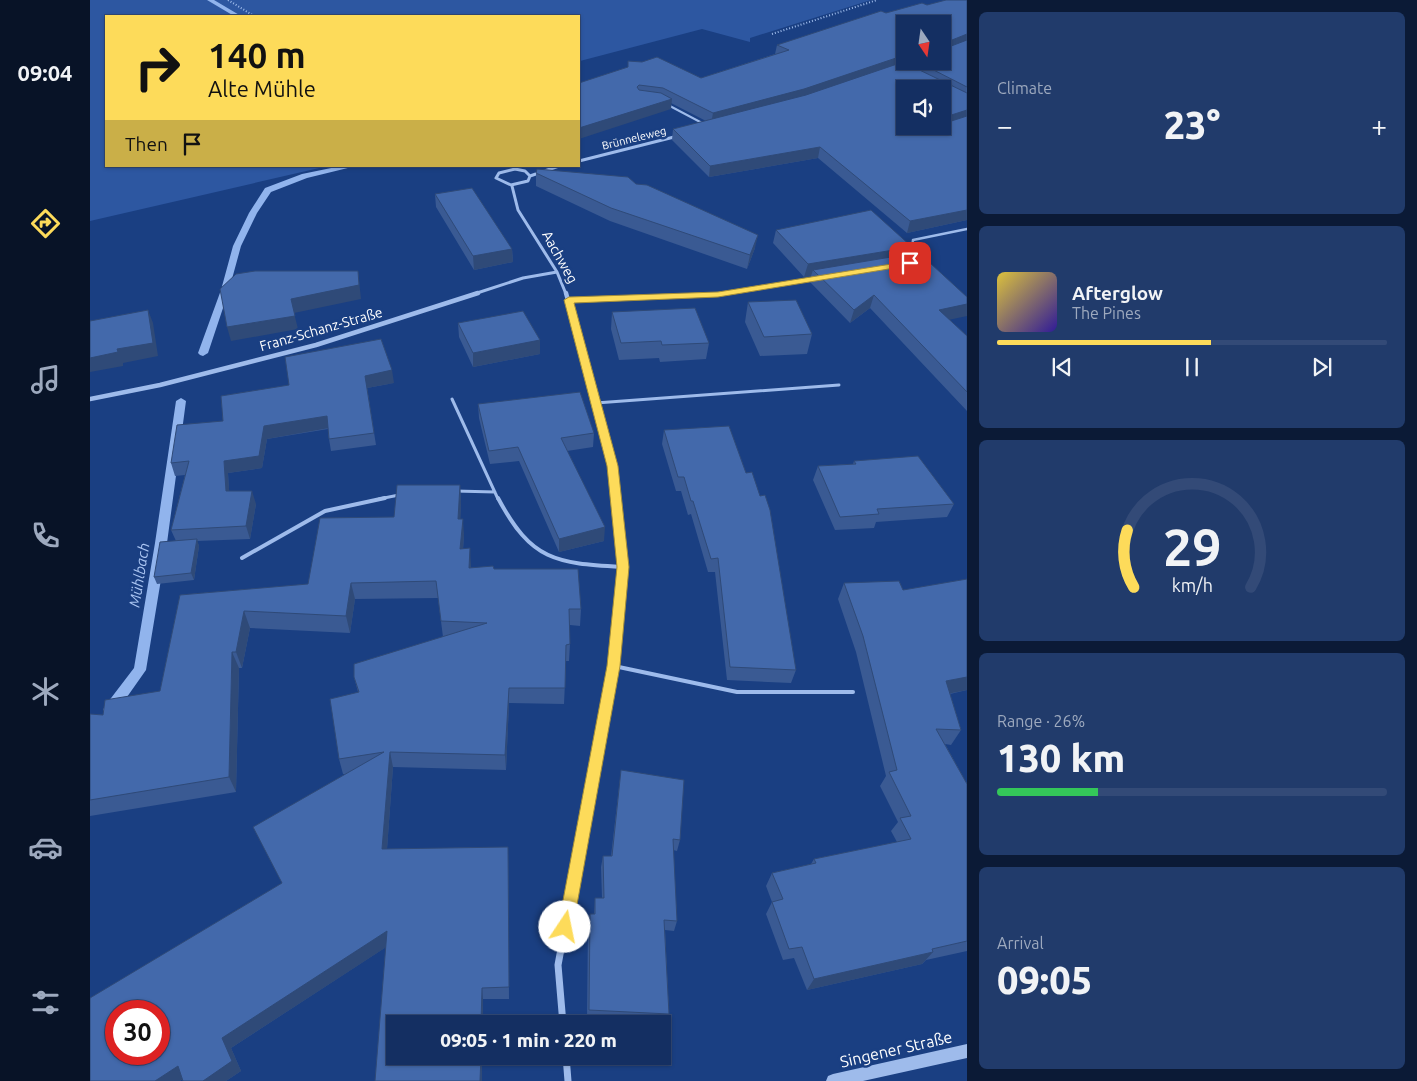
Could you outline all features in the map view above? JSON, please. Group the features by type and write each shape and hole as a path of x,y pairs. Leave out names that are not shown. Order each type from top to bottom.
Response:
{"street":[{"path":"701,130 710,127"},
{"name":"Brünneleweg","path":"580,161 682,135"},
{"path":"530,176 525,172 515,169 499,173 496,178 501,183 512,186 528,181 530,176 557,167"},
{"name":"Aachweg","path":"512,186 518,210 557,272 569,300 612,466 623,567 614,666 558,965 562,1015"},
{"name":"Franz-Schanz-Straße","path":"90,399 160,385 316,345 523,278 557,272"},
{"name":"Singener Straße","path":"833,1081 967,1051"},
{"path":"567,1065 568,1081"}],"lane":[{"path":"660,100 710,127"},
{"path":"910,263 913,240 967,229"},
{"path":"569,300 718,294 822,278"},
{"path":"596,402 839,385"},
{"path":"452,400 495,492 520,534 541,553 570,564 623,567"},
{"path":"450,491 495,492"},
{"path":"242,558 325,511 403,494"},
{"path":"614,666 737,692 853,692"}],"path":[{"path":"228,0 252,15"},
{"path":"772,34 877,0"}],"shaded area":[{"path":"90,0 871,0 750,38 750,42 702,29 580,61 580,15 105,15 105,167 324,167 90,221"}],"building":[{"path":"946,0 967,0 967,34 951,40 951,15 896,15 896,58 804,89 713,113 663,88 639,85 637,87 639,90 661,93 672,99 580,128 580,83 628,67 628,61 642,62 657,57 701,78 789,50 777,45 881,11 886,13 922,3 927,5"},
{"path":"967,40 967,87 934,70 951,70 951,46"},
{"path":"896,64 896,70 920,70 940,80 896,80 896,135 951,135 951,121 967,116 967,210 910,221 820,147 710,166 673,129 806,95"},
{"path":"951,85 967,93 967,110 951,115"},
{"path":"537,169 628,177 636,184 647,185 758,235 750,255 611,208 536,173"},
{"path":"472,188 512,249 473,256 435,194"},
{"path":"871,210 912,247 808,264 776,230"},
{"path":"917,251 967,297 967,304 939,310 967,336 967,392 874,295 854,310 813,270 915,253"},
{"path":"255,271 358,271 359,285 291,299 295,316 227,327 220,289 236,274"},
{"path":"796,300 812,334 764,337 748,302"},
{"path":"695,308 709,343 662,345 661,341 621,343 612,312"},
{"path":"148,310 153,343 117,349 118,352 90,358 90,321"},
{"path":"523,311 540,340 473,353 458,323"},
{"path":"381,339 392,370 365,376 374,433 329,439 327,416 264,426 259,456 224,461 226,491 252,491 246,526 171,530 189,461 171,463 177,425 223,421 221,396 289,385 285,357"},
{"path":"580,392 594,433 561,438 605,527 559,539 518,447 489,451 478,404"},
{"path":"729,426 746,473 752,472 760,496 765,495 770,510 796,670 730,667 718,558 711,559 693,501 691,501 684,477 678,477 664,430"},
{"path":"918,456 954,504 877,509 879,514 840,517 818,466 856,464 854,461"},
{"path":"397,485 460,485 458,519 463,519 460,549 470,548 469,568 493,566 494,569 578,569 581,609 569,609 570,644 566,645 565,688 509,688 505,755 390,752 382,849 508,847 509,987 482,988 481,1015 386,1015 386,1065 481,1065 480,1081 375,1081 387,931 222,1038 232,1061 203,1081 183,1081 178,1066 155,1081 90,1081 90,998 282,883 253,827 384,752 339,759 330,699 359,692 354,677 354,664 487,623 441,621 436,581 351,583 346,616 244,611 236,652 232,652 229,777 90,800 90,714 103,715 105,700 160,691 180,595 308,584 320,518 394,517"},
{"path":"197,539 191,573 154,577 160,542"},
{"path":"967,579 967,677 946,681 961,730 936,729 967,784 967,941 932,949 933,952 814,979 802,947 789,949 772,902 783,899 772,873 816,863 814,859 911,839 900,818 911,816 889,772 897,770 863,636 844,583 899,581 903,590"},
{"path":"621,770 684,780 680,840 673,839 677,921 664,920 669,1014 589,1010 590,914 595,914 595,898 604,898 603,856 612,856"}],"waterway":[{"name":"Mühlbach","path":"210,0 236,15"},
{"name":"Mühlbach","path":"203,353 225,290 237,246 253,213 268,190 305,176 348,167"},
{"name":"Mühlbach","path":"110,710 140,670 161,543 181,401"}],"route":[{"path":"565,927 614,666 623,567 612,466 569,300 718,294 754,290 910,263"}]}
